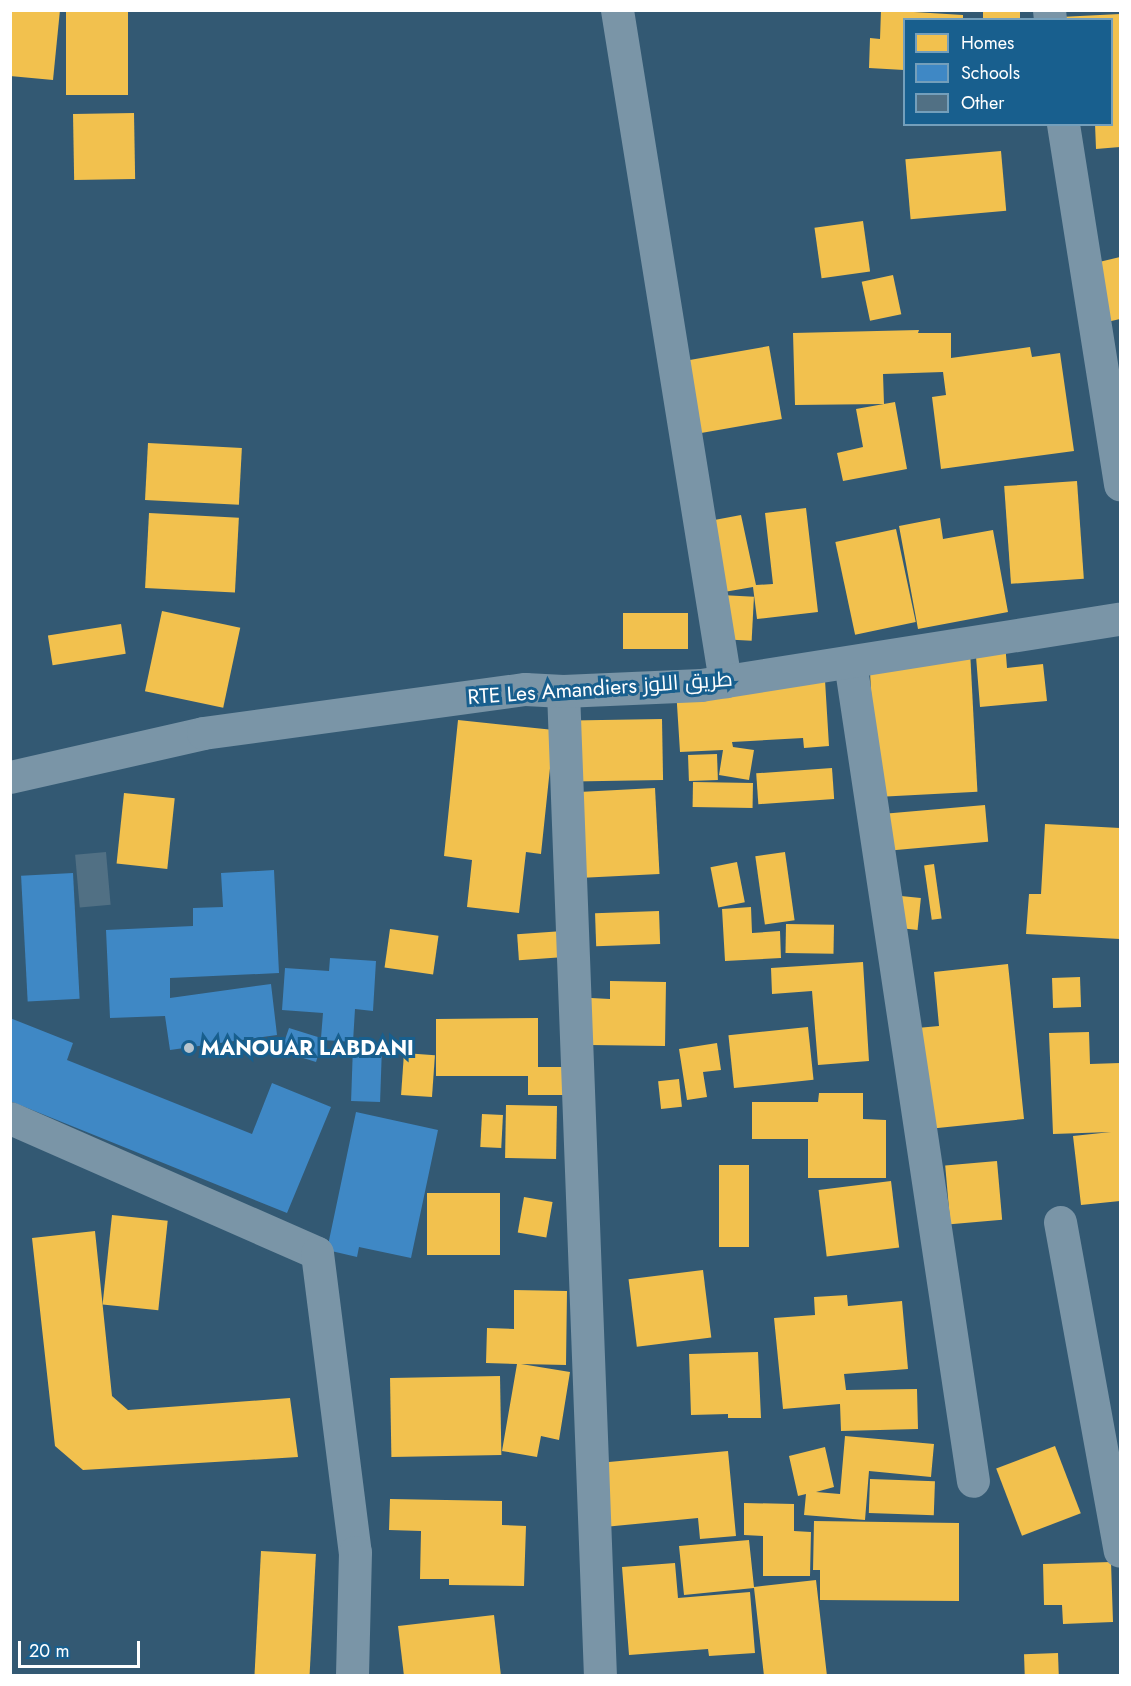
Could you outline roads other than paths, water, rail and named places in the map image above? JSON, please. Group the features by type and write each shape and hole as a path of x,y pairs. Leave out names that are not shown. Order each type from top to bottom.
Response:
{"street":[{"path":"616,10 725,681"},
{"path":"1063,126 1120,485"},
{"name":"RTE Les Amandiers طريق اللوز","path":"10,777 203,733 525,689 563,691 701,685 1120,619"},
{"path":"850,662 973,1481"},
{"path":"563,691 600,1676"},
{"path":"10,1118 317,1253 356,1552 352,1676"},
{"path":"1060,1222 1120,1551"}],"place":[{"name":"MANOUAR LABDANI","path":"189,1048"}]}
